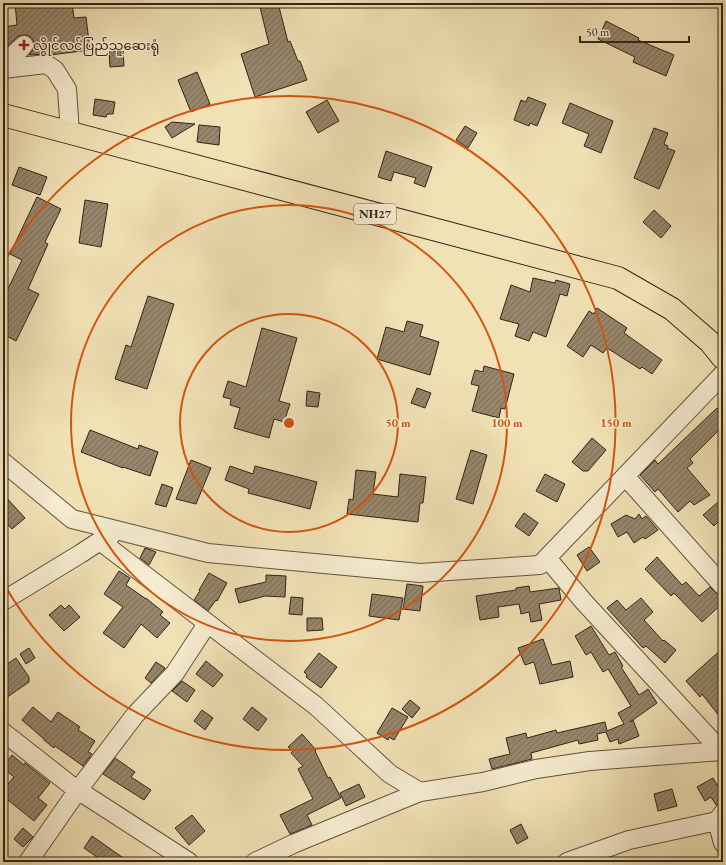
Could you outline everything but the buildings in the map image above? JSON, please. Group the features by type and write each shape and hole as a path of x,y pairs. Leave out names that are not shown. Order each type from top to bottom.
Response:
{"highway":[{"name":"NH27","path":"3,115 618,278 672,309 710,342 723,358"}],"street":[{"path":"3,64 24,45 3,69"},
{"path":"3,69 46,64 55,70 67,89 70,133"},
{"path":"3,462 72,519 208,553 420,573 540,565 723,374"},
{"path":"626,476 723,586"},
{"path":"3,601 100,541 126,532"},
{"path":"100,541 316,706 390,774 420,792"},
{"path":"547,558 584,602 722,752"},
{"path":"28,862 78,790 135,715 175,673 207,624"},
{"path":"3,732 78,790 189,862"},
{"path":"255,862 293,844 420,792 483,782 536,770 590,761 722,752"},
{"path":"567,862 629,840 720,817 723,843"}],"place":[{"name":"လွိုင်လင်ပြည်သူ့ဆေးရုံ","path":"24,45"}]}
